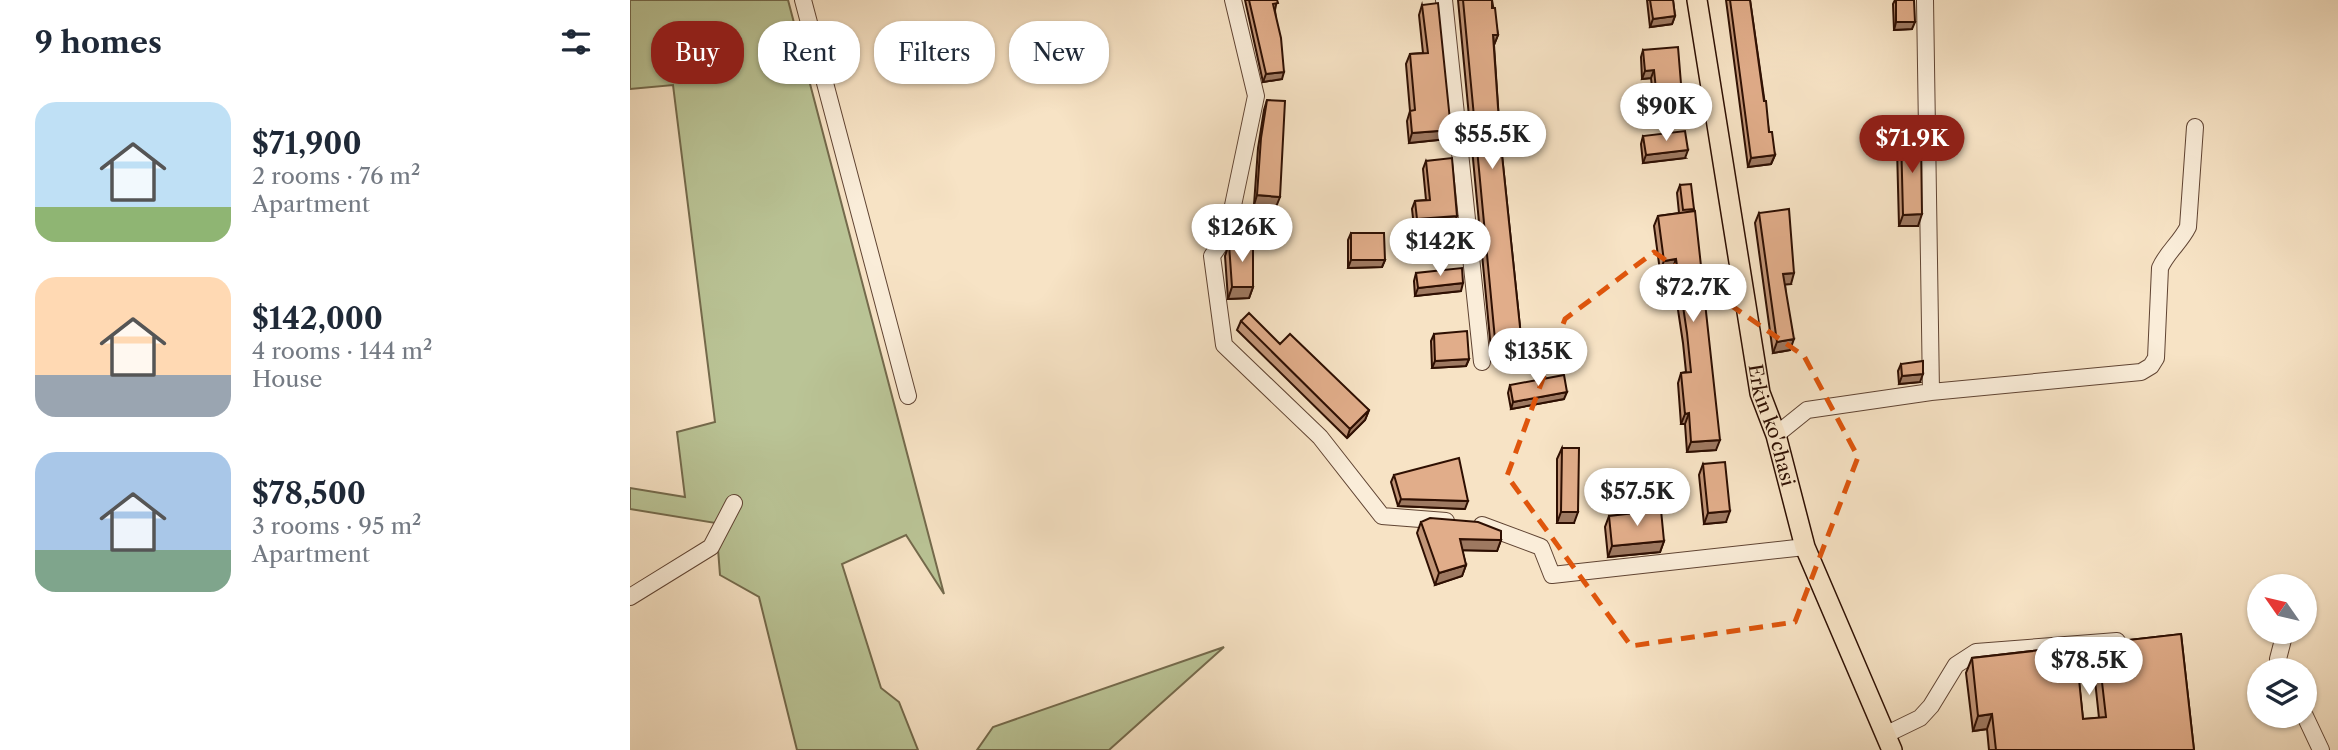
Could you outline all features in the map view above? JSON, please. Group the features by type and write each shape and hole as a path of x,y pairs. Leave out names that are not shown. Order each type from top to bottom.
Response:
{"main road":[{"name":"Erkin ko'chasi","path":"1697,0 1760,393 1776,435 1805,547 1890,742"}],"street":[{"path":"803,0 908,396"},
{"path":"1233,0 1256,96 1227,234 1212,256 1224,345 1320,438 1382,516 1476,523 1541,547 1552,575 1805,547"},
{"path":"1444,0 1482,362"},
{"path":"1924,0 1930,392"},
{"path":"1776,435 1807,410 1930,392 2141,372 2151,366 2156,358 2160,268 2164,258 2182,239 2188,227 2195,127"},
{"path":"630,597 711,547 734,503"},
{"path":"1890,742 1931,706 1956,665 1976,652 2118,641"},
{"path":"2311,728 2321,750"}],"highlighted area":[{"path":"1654,252 1804,356 1858,457 1795,622 1631,646 1507,476 1565,319"}],"green space":[{"path":"630,0 788,0 794,21 758,21 758,84 810,84 944,594 906,535 842,564 881,688 899,702 918,750 797,750 759,597 720,575 716,523 630,509 630,488 685,497 677,432 715,422 673,85 630,89"},
{"path":"1224,647 1109,750 977,750 993,727"}],"building":[{"path":"1249,0 1277,0 1278,3 1273,4 1281,38 1284,72 1266,74"},
{"path":"1463,0 1492,0 1498,35 1493,35 1500,136 1522,346 1496,350"},
{"path":"1650,0 1673,0 1675,16 1653,19"},
{"path":"1730,0 1750,0 1769,132 1772,132 1775,155 1751,158"},
{"path":"1896,0 1914,0 1915,22 1896,22"},
{"path":"1438,3 1451,130 1412,133 1410,111 1415,110 1410,54 1428,53 1422,5"},
{"path":"1678,47 1682,96 1657,99 1654,70 1645,71 1643,50"},
{"path":"1267,100 1285,101 1280,197 1257,195"},
{"path":"1685,131 1688,150 1646,155 1643,136"},
{"path":"1901,136 1921,136 1922,214 1903,215"},
{"path":"1452,158 1457,216 1417,219 1415,201 1430,200 1426,161"},
{"path":"1691,184 1694,209 1683,210 1680,185"},
{"path":"1789,209 1794,273 1783,274 1794,339 1777,342 1759,213"},
{"path":"1695,211 1720,440 1691,442 1689,413 1685,414 1681,373 1691,372 1687,333 1676,259 1664,261 1658,216"},
{"path":"1351,233 1384,233 1385,260 1351,260"},
{"path":"1231,242 1253,242 1253,287 1232,287"},
{"path":"1462,268 1463,283 1418,288 1416,273"},
{"path":"1249,313 1280,344 1290,334 1369,410 1350,429 1241,321"},
{"path":"1467,331 1469,359 1435,361 1434,334"},
{"path":"1923,361 1923,374 1902,376 1901,364"},
{"path":"1564,375 1567,392 1513,402 1510,385"},
{"path":"1562,448 1579,448 1578,512 1561,512"},
{"path":"1459,458 1468,501 1401,499 1394,475"},
{"path":"1725,462 1730,511 1708,513 1703,464"},
{"path":"1661,510 1664,541 1612,546 1609,516"},
{"path":"1430,518 1478,522 1501,531 1501,540 1460,539 1466,565 1439,573 1421,522"},
{"path":"2181,634 2194,750 1996,750 1992,714 1978,716 1972,658","holes":["2099,656 2106,717 2083,719 2077,659"]}]}
